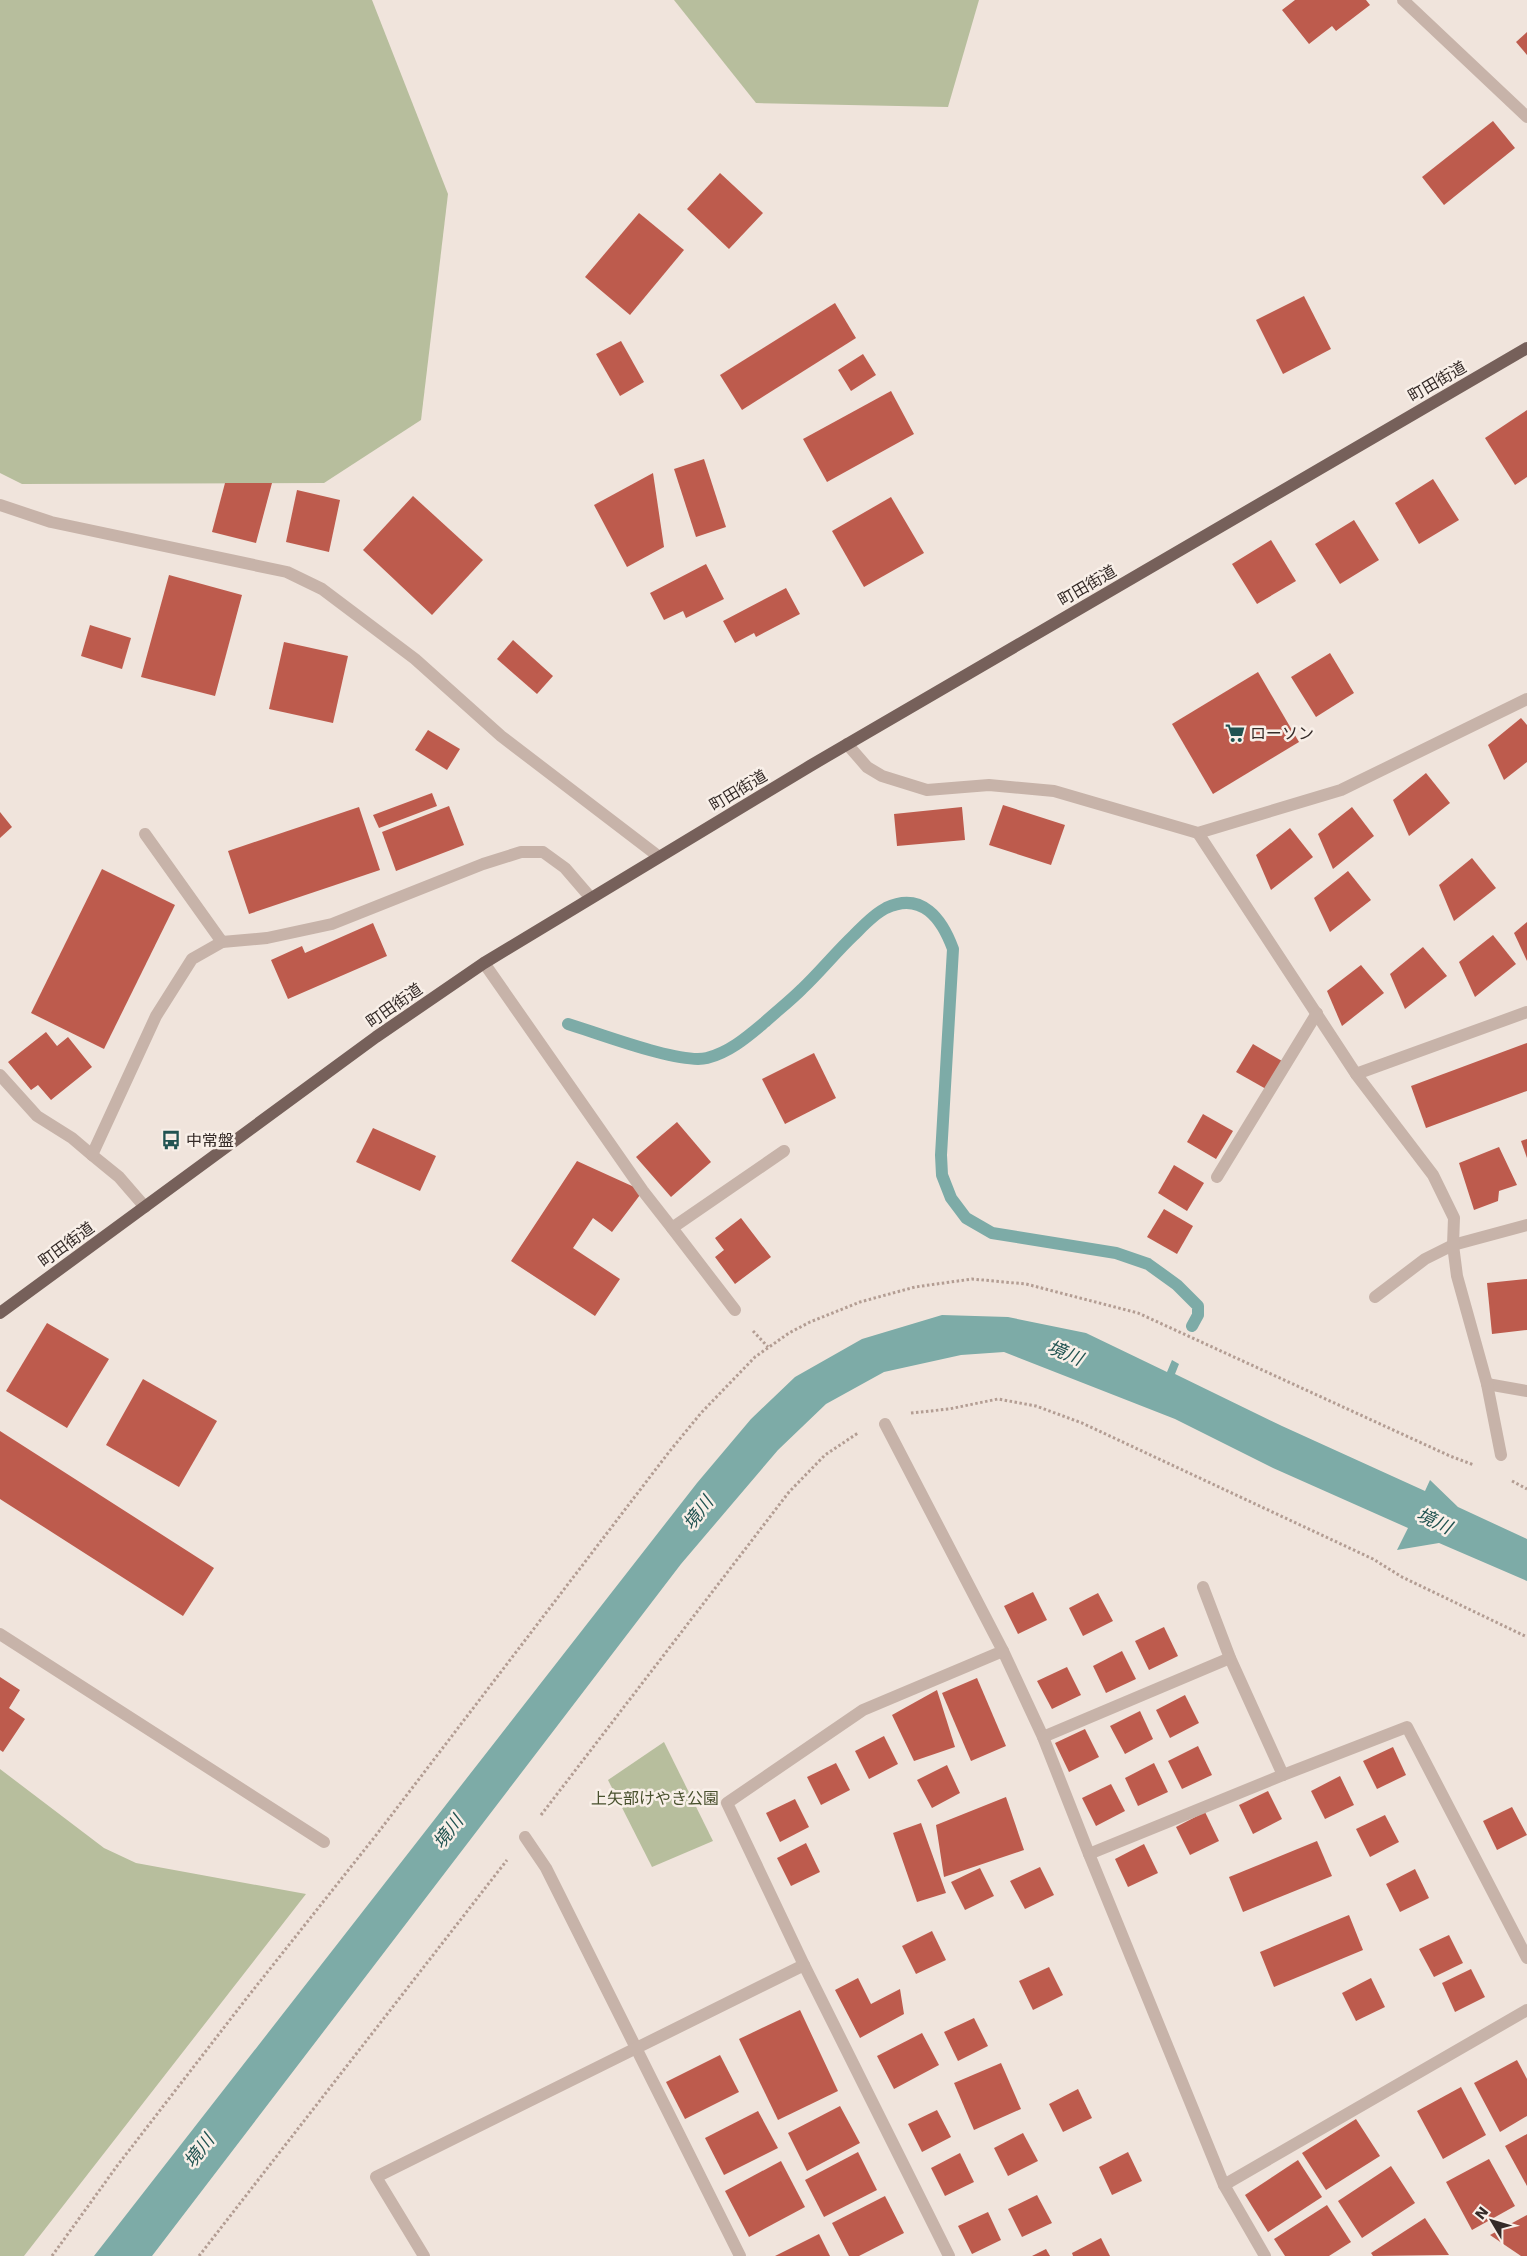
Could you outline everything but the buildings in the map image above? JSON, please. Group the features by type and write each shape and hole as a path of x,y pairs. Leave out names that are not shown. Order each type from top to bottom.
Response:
{"main road":[{"name":"町田街道","path":"0,1313 376,1037 484,963 658,856 1527,348"}],"street":[{"path":"1403,0 1527,117"},
{"path":"0,505 51,522 287,572 322,589 415,659 501,736 658,856"},
{"path":"848,744 867,767 882,776 927,790 989,785 1054,791 1198,833 1341,790 1527,699"},
{"path":"1198,833 1356,1074 1433,1175 1454,1218 1453,1245 1457,1276 1487,1384 1501,1455"},
{"path":"145,834 222,942"},
{"path":"92,1155 156,1016 192,959 222,942 267,938 332,924 483,864 521,852 543,852 565,868 590,897"},
{"path":"484,963 643,1191 735,1310"},
{"path":"1356,1074 1527,1012"},
{"path":"1217,1177 1316,1013"},
{"path":"0,1075 37,1116 72,1138 119,1178 145,1207"},
{"path":"672,1228 784,1150"},
{"path":"1375,1296 1425,1259 1453,1245 1527,1225"},
{"path":"1487,1384 1527,1391"},
{"path":"885,1424 1003,1651 1043,1737 1224,2185 1265,2256"},
{"path":"1203,1586 1230,1658 1283,1775"},
{"path":"0,1634 324,1842"},
{"path":"948,2256 804,1965 727,1803 863,1710 1003,1651"},
{"path":"1043,1737 1230,1658"},
{"path":"1089,1854 1283,1775 1408,1727 1527,1958"},
{"path":"525,1837 546,1868 740,2256"},
{"path":"424,2256 376,2178 804,1965"},
{"path":"1224,2185 1527,2010"}],"path":[{"path":"52,2256 117,2166 377,1834 669,1452 732,1381 768,1347 789,1332 860,1302 915,1287 972,1280 1026,1284 1138,1313 1450,1456 1476,1466"},
{"path":"199,2256 525,1837 789,1492 825,1455 855,1434 885,1424 910,1412 950,1409 998,1399 1036,1406 1082,1422 1149,1452 1374,1559 1402,1577 1527,1637"},
{"path":"1510,1480 1527,1488"}],"green space":[{"path":"0,0 372,0 448,194 421,420 324,483 22,484 0,473"},
{"path":"674,0 979,0 948,107 756,103"},
{"name":"上矢部けやき公園","path":"664,1742 713,1841 652,1867 608,1780"},
{"path":"0,1769 104,1848 136,1863 306,1894 24,2256 0,2256"}],"water":[{"name":"境川","path":"942,1315 1008,1317 1086,1333 1167,1372 1172,1360 1179,1364 1175,1374 1282,1426 1425,1491 1430,1480 1458,1507 1527,1539 1527,1581 1439,1543 1397,1550 1408,1528 1273,1468 1175,1419 1004,1352 961,1355 884,1372 826,1404 778,1450 681,1564 152,2256 94,2256 697,1483 751,1419 795,1377 862,1339"}],"waterway":[{"path":"568,1024 660,1053 695,1059 707,1058 731,1048 765,1022 809,982 877,913 899,904 910,903 920,906 936,918 953,949 941,1155 942,1175 951,1198 966,1218 992,1233 1116,1253 1148,1264 1177,1285 1198,1306 1198,1315 1192,1326"}],"place":[{"name":"ローソン","path":"1235,733"},
{"name":"中常盤","path":"171,1140"}]}
